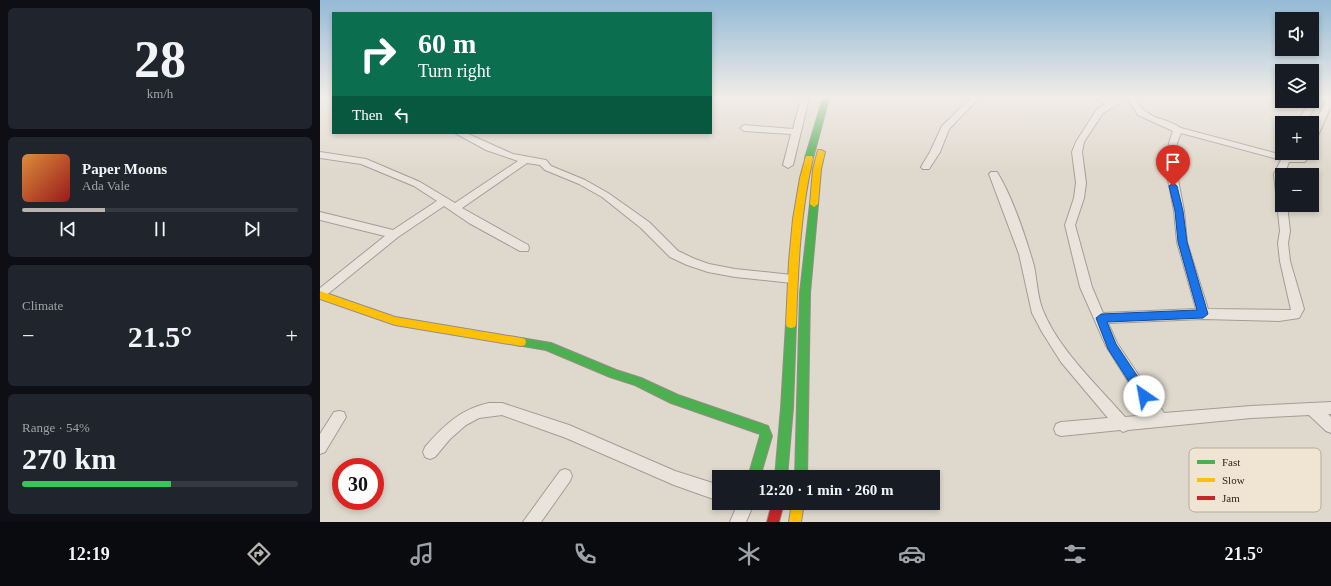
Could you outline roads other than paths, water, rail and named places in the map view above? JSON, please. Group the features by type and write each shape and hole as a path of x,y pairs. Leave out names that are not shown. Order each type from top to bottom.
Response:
{"main road":[{"path":"782,470 787,403 792,279 800,201 807,162 818,122"},
{"path":"801,470 805,293 817,169 824,140"},
{"path":"320,295 395,321 547,346 596,367 637,381 675,399 758,426 764,430 766,436 756,470"},
{"path":"773,522 776,510"},
{"path":"795,522 797,510"}],"street":[{"path":"788,164 799,122"},
{"path":"926,168 935,152 945,128 951,122"},
{"path":"1093,122 1080,142 1077,152 1081,183 1079,198 1070,225 1086,287 1101,318 1112,346 1160,420"},
{"path":"1163,122 1171,124 1178,130 1275,156"},
{"path":"744,128 796,132"},
{"path":"1178,130 1173,143 1171,169 1179,211 1182,242 1203,314"},
{"path":"461,134 491,148 525,160 543,162 548,168 582,182 605,195 645,225 674,254 691,262 708,268 735,273 792,279"},
{"path":"320,155 350,159 377,166 417,184 473,220 524,248"},
{"path":"455,208 525,160"},
{"path":"1101,318 1203,314 1291,316 1297,312 1298,309 1285,262 1283,243 1285,231 1279,174 1286,160"},
{"path":"994,174 1017,233 1033,285 1037,312 1046,328 1073,367 1123,425"},
{"path":"320,295 394,234 443,202"},
{"path":"320,216 394,234"},
{"path":"430,452 450,428 466,417 491,409 502,408 569,432 674,478 712,491"},
{"path":"1061,429 1123,425 1160,420 1252,412 1330,408 1331,427"},
{"path":"1312,410 1331,427"},
{"path":"320,447 339,417"},
{"path":"531,522 565,476"},
{"path":"738,522 743,510"}]}
